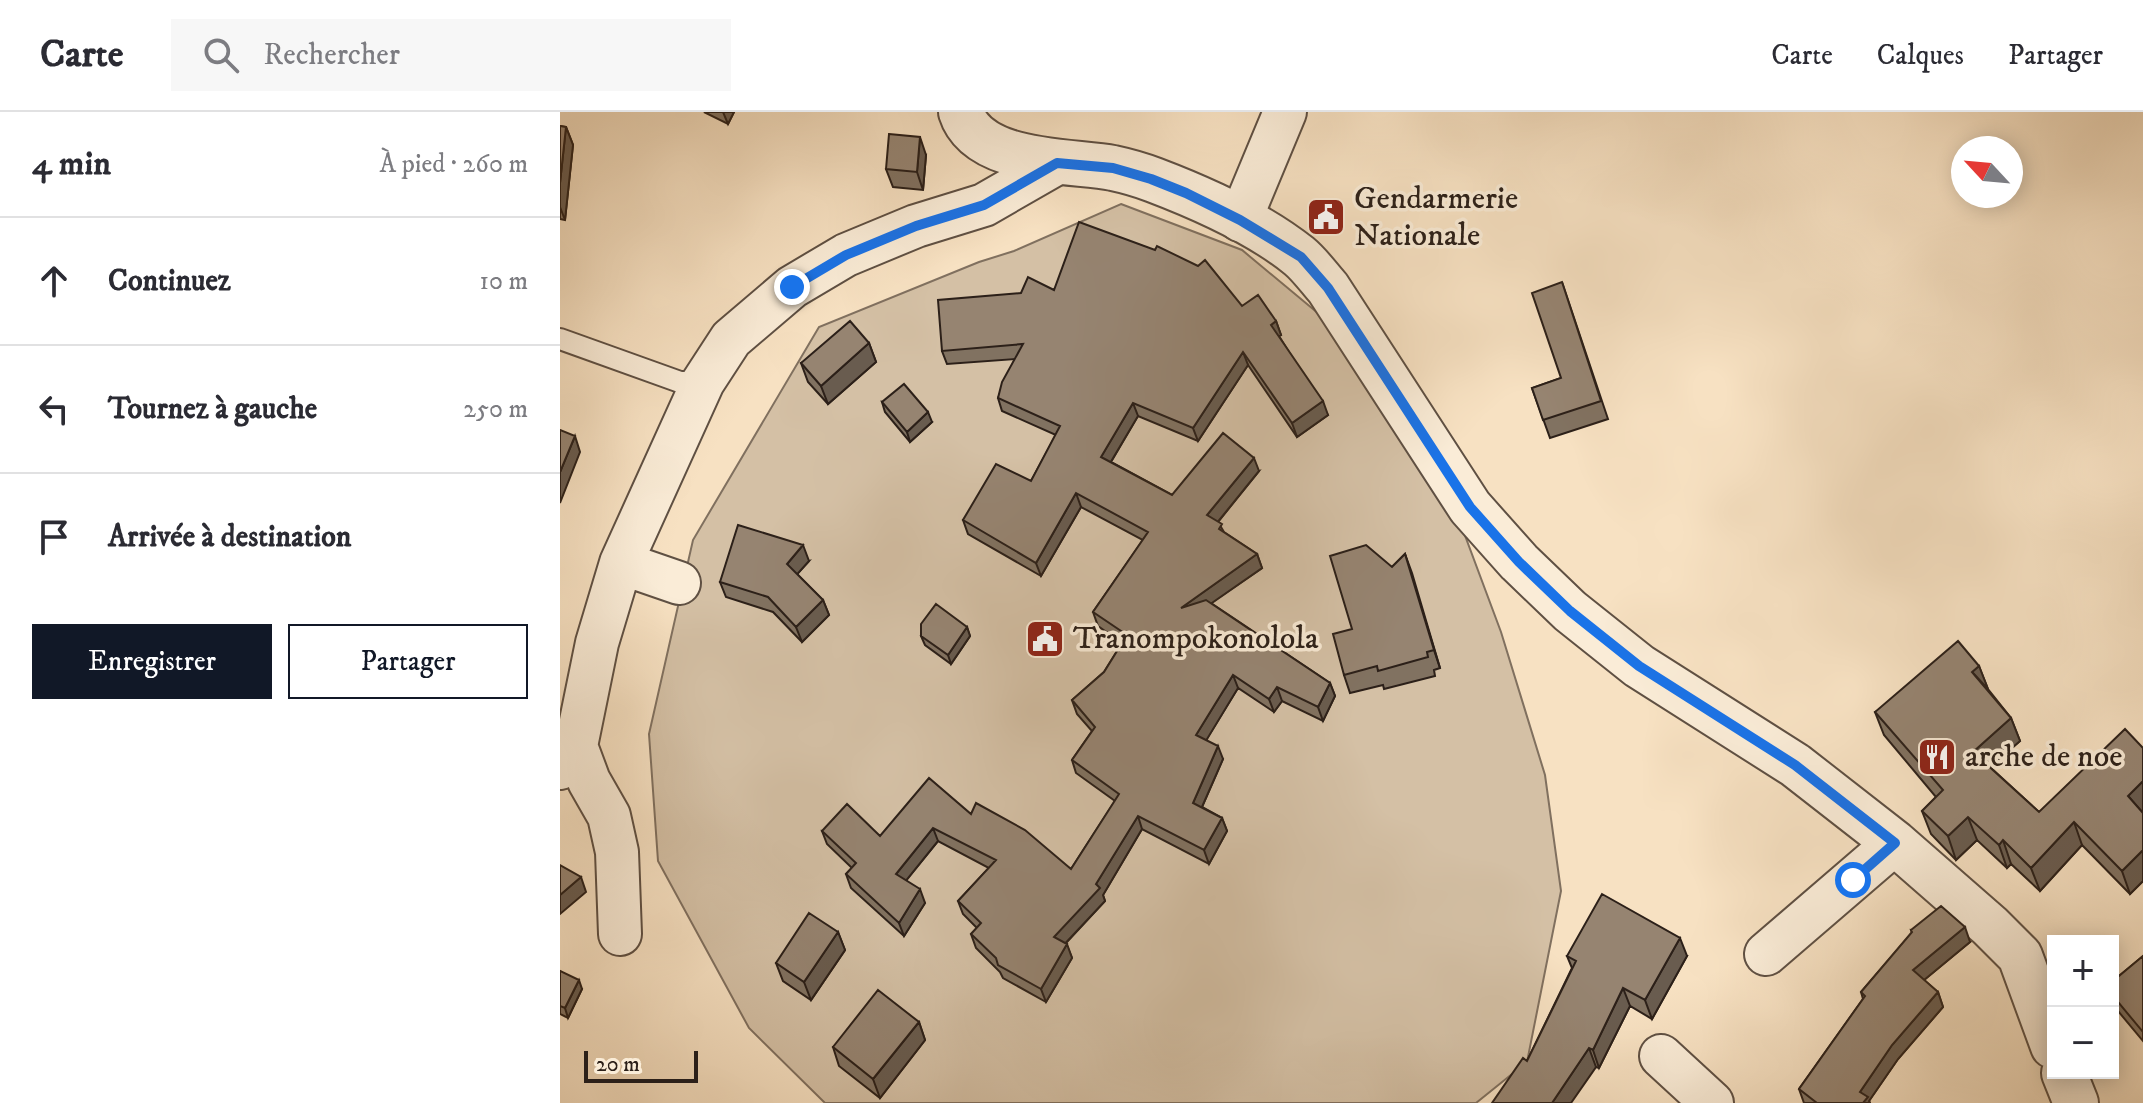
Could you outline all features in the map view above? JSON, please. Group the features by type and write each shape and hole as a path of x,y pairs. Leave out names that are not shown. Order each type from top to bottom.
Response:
{"street":[{"path":"961,112 979,137 1013,155 1113,168 1151,179 1240,220 1301,257 1328,288 1470,507 1519,562 1570,611 1639,666 1795,765 1895,843 2020,956 2047,1030"},
{"path":"1240,220 1285,112"},
{"path":"620,934 617,852 609,816 589,781 568,757 621,563 703,382 731,339 792,287 846,255 916,226 984,205 1057,163"},
{"path":"621,563 679,583"},
{"path":"1766,954 1895,843"},
{"path":"1661,1056 1712,1103"},
{"path":"2066,1079 2076,1103"}],"lane":[{"path":"560,339 680,382 703,382"}],"shaded area":[{"path":"1121,204 1242,250 1355,344 1448,490 1501,632 1545,775 1561,891 1527,1062 1476,1103 825,1103 749,1028 658,861 649,734 693,540 819,327 979,262 1014,251"}],"building":[{"path":"560,126 566,127 560,183"},
{"path":"889,134 920,137 917,172 886,169"},
{"path":"1079,222 1155,250 1157,246 1198,266 1205,260 1242,306 1258,295 1276,321 1271,325 1323,401 1292,423 1243,352 1193,428 1133,403 1101,457 1172,495 1223,433 1254,458 1207,515 1222,524 1219,529 1257,554 1181,608 1206,600 1330,683 1318,707 1277,687 1269,699 1233,675 1196,735 1218,746 1193,803 1222,818 1204,850 1138,816 1096,884 1100,888 1054,937 1067,944 1041,989 998,965 996,958 971,934 981,923 958,901 996,860 933,828 896,874 920,889 899,923 846,874 856,863 822,831 847,804 880,836 929,778 971,814 976,803 1025,830 1071,869 1119,794 1072,760 1095,727 1072,700 1104,672 1127,635 1093,612 1148,532 1076,493 1036,563 963,520 996,464 1031,481 1060,426 998,398 1002,382 1023,344 942,351 938,300 1021,293 1028,277 1054,290"},
{"path":"1562,282 1601,401 1543,420 1532,388 1561,378 1532,293"},
{"path":"850,321 869,343 821,386 801,363"},
{"path":"904,384 928,412 907,432 882,402"},
{"path":"560,430 575,436 560,472"},
{"path":"738,525 803,545 787,564 823,600 796,627 768,597 720,582"},
{"path":"1366,545 1392,567 1405,554 1434,650 1427,652 1428,657 1378,671 1377,666 1344,675 1333,634 1352,629 1330,556"},
{"path":"936,604 967,627 948,655 921,636 921,624"},
{"path":"1958,641 1979,666 1972,672 2011,718 1973,752 2039,812 2125,729 2143,748 2143,781 2128,796 2143,813 2143,850 2122,871 2074,822 2031,868 2003,840 1999,845 1968,817 1948,836 1922,811 1943,790 1875,712"},
{"path":"560,865 581,877 560,895"},
{"path":"1602,894 1680,938 1645,1000 1623,988 1593,1050 1589,1048 1552,1103 1492,1103 1523,1058 1527,1061 1576,961 1567,956"},
{"path":"1941,906 1965,927 1913,970 1938,992 1892,1045 1860,1092 1868,1097 1863,1103 1817,1103 1799,1089 1865,996 1861,992 1911,930"},
{"path":"809,913 838,932 804,982 776,963"},
{"path":"2143,956 2143,1032 2119,1003 2119,976"},
{"path":"560,971 579,980 565,1008 560,1006"},
{"path":"878,990 919,1022 873,1079 833,1047"}],"place":[{"name":"Gendarmerie Nationale","path":"1326,217"},
{"name":"Tranompokonolola","path":"1045,639"},
{"name":"arche de noe","path":"1937,757"}],"route":[{"path":"792,287 846,255 916,226 984,205 1057,163 1113,168 1151,179 1240,220 1301,257 1328,288 1470,507 1519,562 1570,611 1639,666 1795,765 1895,843 1853,880"}]}
